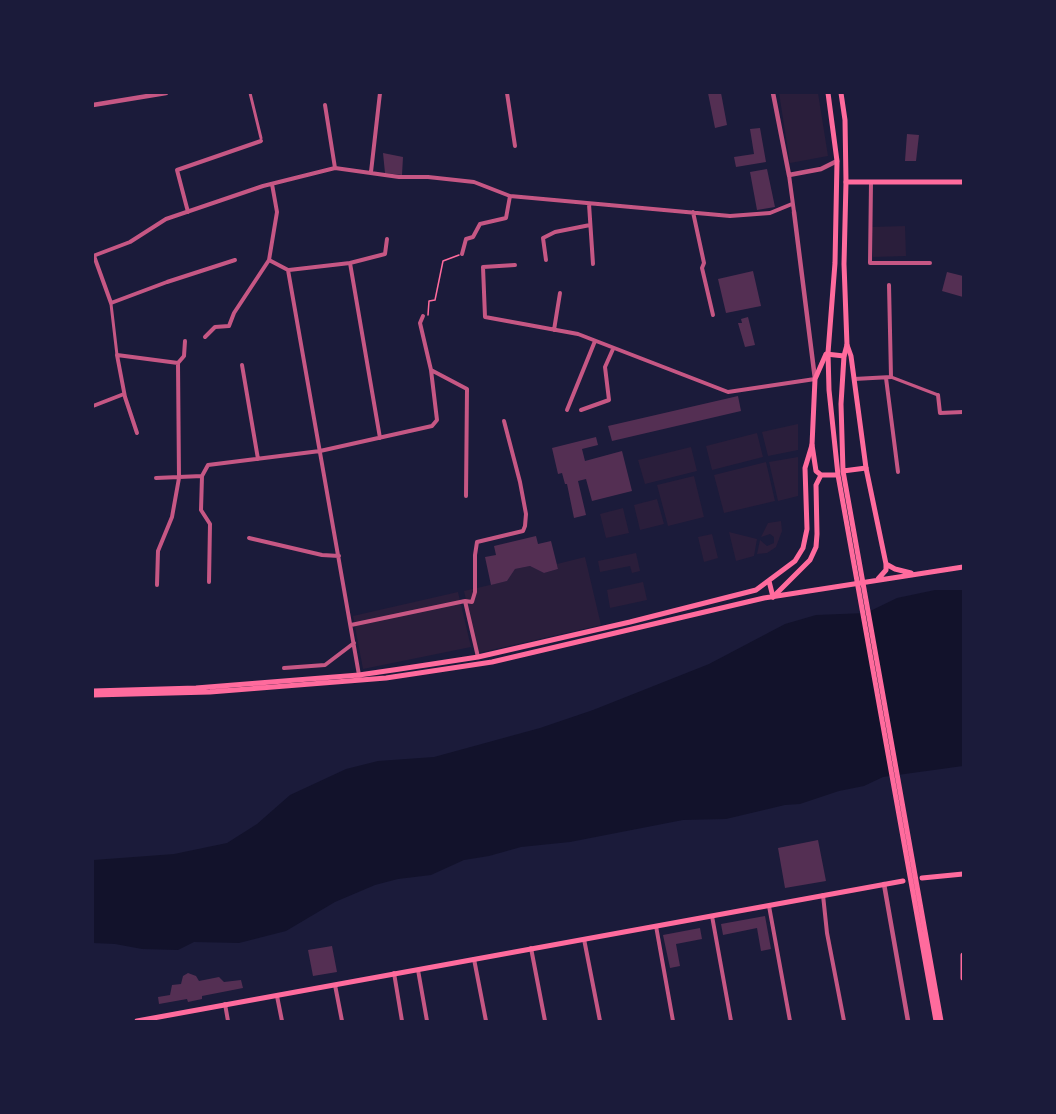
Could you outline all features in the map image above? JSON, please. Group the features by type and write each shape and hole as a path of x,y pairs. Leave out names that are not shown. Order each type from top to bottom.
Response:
{"main road":[{"path":"828,93 837,161 835,263 828,353 829,390 840,473 941,1021"},
{"path":"840,473 841,404 844,356 847,345 844,264 845,120 841,93"},
{"path":"846,182 963,182"},
{"path":"847,345 851,356 866,468 886,564 883,576 877,580"},
{"path":"828,353 844,356"},
{"path":"821,475 815,468 812,445 815,379 824,356 828,353"},
{"path":"360,678 400,669 478,657 756,590 795,561 803,548 807,529 805,468 812,445"},
{"path":"821,475 866,468"},
{"path":"773,597 810,560 816,547 816,485 821,475"},
{"path":"886,564 895,569 916,574"},
{"path":"93,693 210,692 360,678 492,662 773,597 963,567"},
{"path":"769,580 773,597"},
{"path":"922,878 963,874"},
{"path":"137,1021 167,1018 216,1006 903,880"},
{"path":"921,922 936,1021"},
{"path":"963,955 963,978"}],"street":[{"path":"93,105 164,93"},
{"path":"188,212 177,170 261,140 250,93"},
{"path":"371,172 380,93"},
{"path":"507,93 515,146"},
{"path":"515,265 483,267 485,317 578,334 728,392 815,379 789,175 773,93"},
{"path":"325,105 334,168"},
{"path":"789,175 820,169 837,161"},
{"path":"94,256 130,242 166,219 272,184 334,168 399,177 428,177 474,182 510,196 589,204 749,216 770,213 792,204"},
{"path":"871,182 870,263 930,263"},
{"path":"205,337 215,327 229,326 234,313 269,260 277,212 272,184"},
{"path":"462,254 466,239 473,237 480,224 506,218 510,196"},
{"path":"589,204 593,264"},
{"path":"693,212 704,262 702,268 713,315"},
{"path":"546,260 543,238 570,228 590,225"},
{"path":"269,260 288,270 350,262 385,254 387,239"},
{"path":"93,249 111,303 124,394 137,433"},
{"path":"111,303 167,282 235,261"},
{"path":"350,262 380,438"},
{"path":"288,270 360,678"},
{"path":"889,285 888,377 898,472"},
{"path":"554,330 560,293"},
{"path":"209,582 210,524 201,510 202,476 208,465 320,452 432,426 437,420 431,370 420,323 423,316"},
{"path":"157,585 158,551 172,517 179,478 177,363 184,356 185,341"},
{"path":"567,410 595,341"},
{"path":"581,410 609,400 605,367 613,349"},
{"path":"117,355 177,363"},
{"path":"242,365 258,459"},
{"path":"431,370 467,389 466,496"},
{"path":"853,380 888,377 938,395 940,412 963,412"},
{"path":"93,406 124,394"},
{"path":"351,625 472,602 475,592 477,542 524,531 525,526 526,514 520,482 504,421"},
{"path":"156,478 202,476"},
{"path":"249,538 322,555 339,556"},
{"path":"465,602 478,657"},
{"path":"285,668 325,665 354,643"},
{"path":"884,884 908,1021"},
{"path":"823,895 827,933 844,1021"},
{"path":"769,905 790,1021"},
{"path":"712,916 730,1021"},
{"path":"655,925 673,1021"},
{"path":"584,939 600,1021"},
{"path":"531,948 545,1021"},
{"path":"474,959 486,1021"},
{"path":"418,969 427,1021"},
{"path":"394,973 402,1021"},
{"path":"335,985 342,1021"},
{"path":"277,996 282,1021"},
{"path":"225,1005 228,1021"}],"path":[{"path":"423,316 428,315 429,301 435,300 443,261 462,254"}],"shaded area":[{"path":"779,93 818,93 828,156 790,163"},
{"path":"905,226 906,256 873,257 872,227"},
{"path":"798,424 798,450 768,456 762,432"},
{"path":"757,433 763,457 712,470 706,446"},
{"path":"691,447 697,471 645,484 638,460"},
{"path":"798,457 798,496 778,501 769,462"},
{"path":"766,462 775,501 724,513 714,475"},
{"path":"694,476 704,517 668,526 657,485"},
{"path":"657,499 664,524 640,530 634,505"},
{"path":"623,508 629,533 606,538 600,514"},
{"path":"781,521 782,531 776,547 767,553 757,554 760,540 767,546 774,543 774,537 770,534 761,537 768,523"},
{"path":"729,532 757,539 754,556 736,561"},
{"path":"712,534 718,558 704,562 698,537"},
{"path":"636,553 640,571 632,573 630,566 600,572 598,561"},
{"path":"585,557 601,625 478,653 464,591 507,581 515,569 530,566 544,573 558,569 557,564"},
{"path":"643,582 647,600 610,608 607,590"},
{"path":"935,590 963,590 963,766 883,777 864,786 839,791 800,804 785,805 726,819 683,820 570,842 521,847 464,860 431,875 398,879 375,885 335,902 286,931 239,943 194,942 178,950 142,949 93,943 93,860 174,854 227,843 257,824 290,795 346,769 378,761 434,757 540,728 593,710 709,664 785,624 816,615 866,613 897,598"},
{"path":"458,592 471,647 363,669 353,616"}],"building":[{"path":"708,93 721,93 727,125 715,128"},
{"path":"760,128 766,162 736,167 734,157 754,154 750,129"},
{"path":"907,134 919,135 916,161 905,161"},
{"path":"383,153 403,157 402,175 385,173"},
{"path":"767,169 775,207 757,210 750,172"},
{"path":"753,271 761,306 726,313 718,279"},
{"path":"947,272 963,276 963,297 942,291"},
{"path":"748,317 755,345 745,347 738,323 742,323 741,319"},
{"path":"738,396 741,411 612,441 608,426"},
{"path":"596,437 598,445 582,449 585,461 622,451 632,491 592,501 586,479 578,481 586,515 574,518 567,484 565,484 562,473 558,474 552,448"},
{"path":"536,536 538,544 551,541 558,569 544,573 530,566 515,569 507,581 491,585 485,557 496,555 494,546"},
{"path":"818,840 826,881 785,888 778,848"},
{"path":"765,916 771,949 761,951 757,928 723,935 721,924"},
{"path":"700,928 702,939 676,944 680,966 670,968 663,935"},
{"path":"332,946 337,972 313,976 308,950"},
{"path":"188,973 196,976 199,981 219,977 224,982 241,980 243,988 202,996 202,999 188,1002 187,999 159,1004 158,997 170,995 172,985 181,984 183,976"}]}
